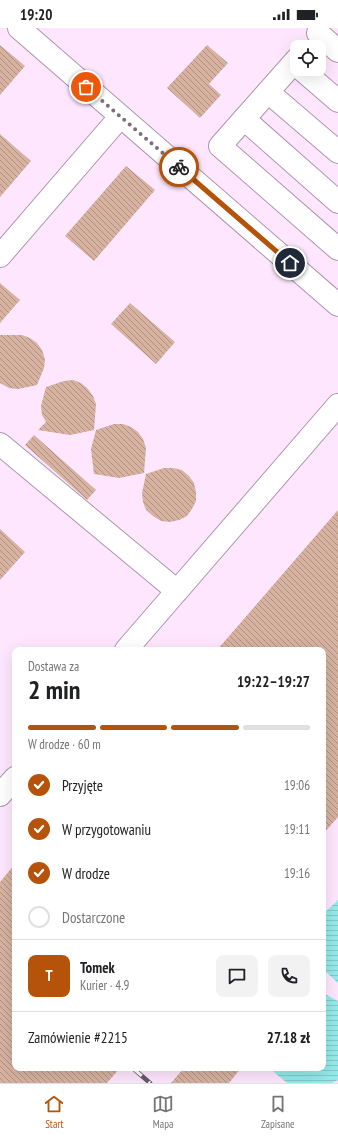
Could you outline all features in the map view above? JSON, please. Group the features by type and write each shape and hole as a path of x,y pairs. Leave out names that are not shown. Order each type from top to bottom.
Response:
{"street":[{"path":"19,28 120,117 338,304"},
{"path":"326,51 338,51"},
{"path":"290,68 220,146 338,249"},
{"path":"322,76 338,100"},
{"path":"268,92 338,152"},
{"path":"0,256 120,117"},
{"path":"244,119 338,202"},
{"path":"129,647 338,405"},
{"path":"0,444 177,591"},
{"path":"0,795 12,781"}],"shaded area":[{"path":"338,900 338,983 326,972 326,911"},
{"path":"326,995 338,1001 338,1080 332,1083 287,1083 273,1071 326,1071"}],"building":[{"path":"0,45 25,66 0,95"},
{"path":"207,45 228,63 209,84 221,95 200,118 167,88"},
{"path":"0,134 31,161 0,197"},
{"path":"126,166 155,190 94,261 65,236"},
{"path":"0,283 20,300 0,323"},
{"path":"130,303 175,342 156,364 111,324"},
{"path":"0,335 22,335 37,343 42,350 45,359 44,368 37,385 18,389 9,388 0,383"},
{"path":"73,380 81,383 93,396 96,404 94,430 70,435 38,430 46,422 42,415 41,406 46,387 64,381"},
{"path":"114,424 123,424 131,427 138,432 143,439 146,448 144,473 119,478 94,474 91,449 96,430"},
{"path":"34,435 96,490 87,500 25,445"},
{"path":"164,468 182,470 194,483 196,492 196,501 187,516 170,522 161,521 146,510 142,493 146,474"},
{"path":"338,510 338,817 326,831 326,647 220,647"},
{"path":"0,529 25,552 0,580"},
{"path":"12,868 12,1071 117,1071 107,1083 0,1083 0,882"},
{"path":"181,1071 239,1071 229,1083 171,1083"}],"railway":[{"path":"136,1071 150,1083"}],"way so far":[{"path":"86,87 179,167"}],"route":[{"path":"179,167 290,263"}]}
